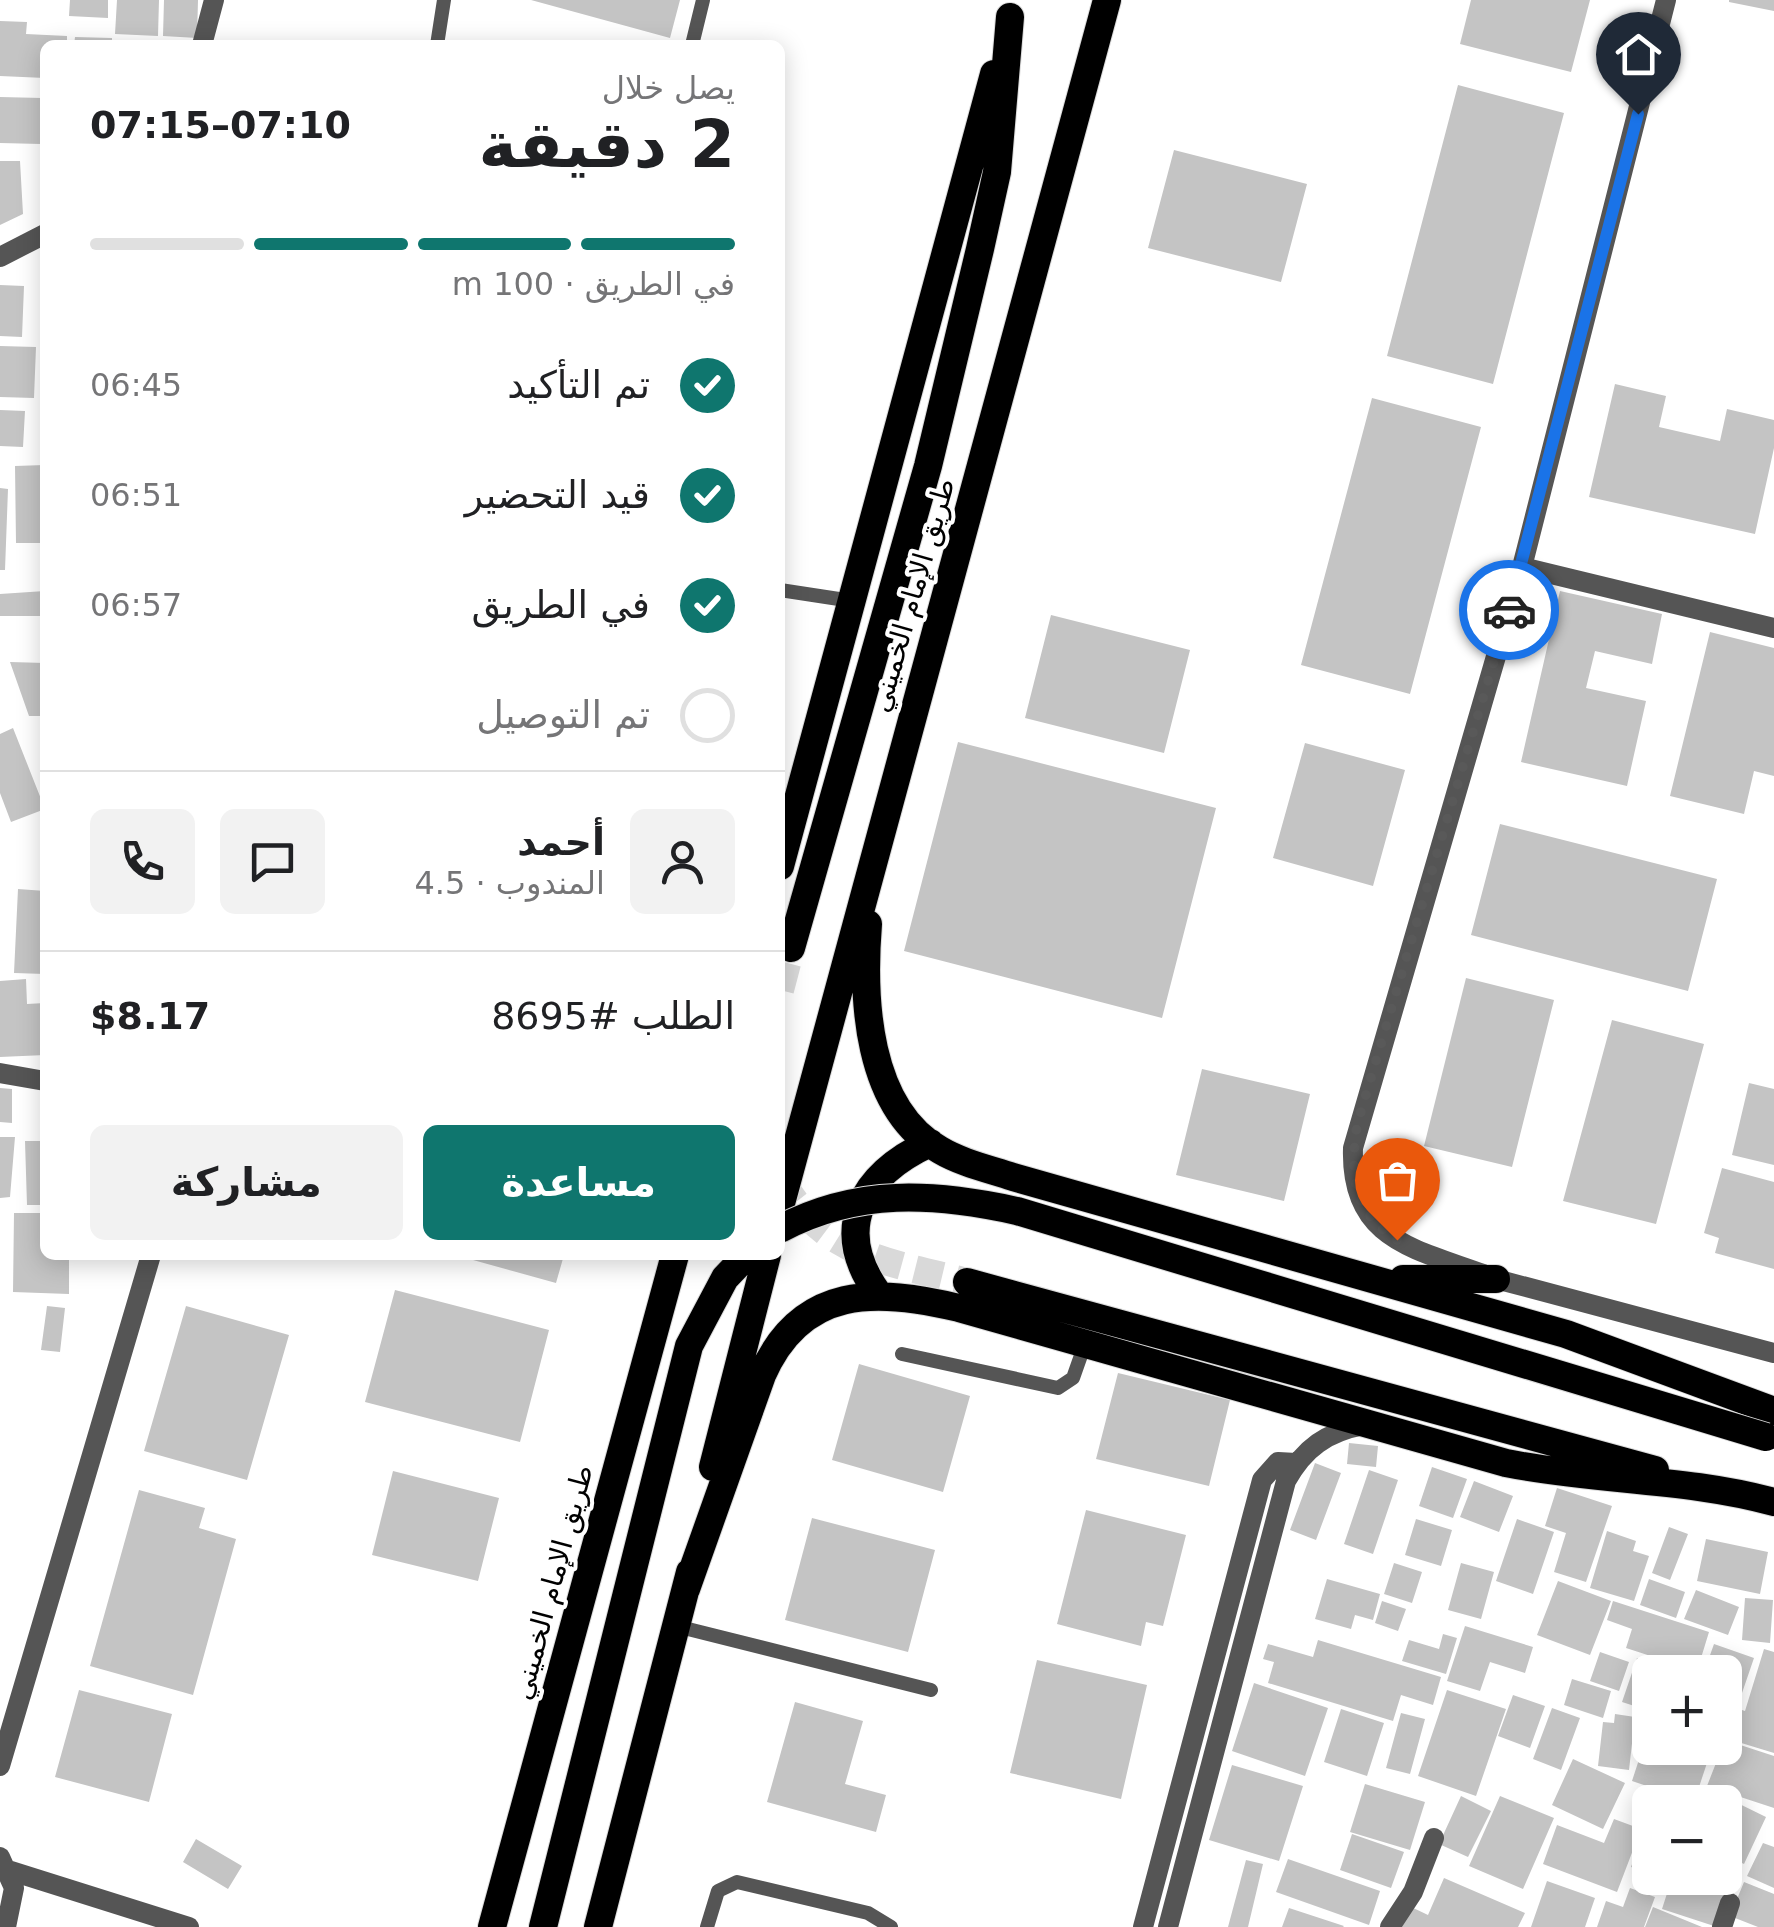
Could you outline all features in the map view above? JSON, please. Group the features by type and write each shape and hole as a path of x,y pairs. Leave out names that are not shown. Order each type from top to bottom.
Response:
{"highway":[{"name":"طريق الإمام الخميني","path":"785,1188 1107,0"},
{"name":"طريق الإمام الخميني","path":"785,848 1012,9"},
{"path":"791,948 928,466 980,249 997,172 1012,9"},
{"path":"879,832 865,955 870,1024 876,1055 898,1109 930,1143 1013,1177 1566,1334 1772,1429"},
{"path":"879,1295 860,1262 856,1242 861,1204 881,1172 930,1143"},
{"path":"785,1227 853,1201 962,1199 1016,1211 1772,1429"},
{"name":"طريق الإمام الخميني","path":"492,1927 674,1260"},
{"path":"543,1927 689,1346 724,1278 742,1260"},
{"path":"599,1925 766,1260"},
{"path":"1364,1279 1496,1279"},
{"path":"967,1282 1774,1502"},
{"path":"686,1589 762,1375 779,1342 805,1316 823,1307 879,1295 933,1302 1364,1425 1546,1471 1728,1489 1774,1510"}],"street":[{"path":"203,40 214,0"},
{"path":"1666,0 1522,567 1357,1125 1352,1172 1354,1191 1377,1228 1417,1250 1496,1279 1774,1353"},
{"path":"0,257 40,237"},
{"path":"1522,567 1774,628"},
{"path":"0,1073 40,1081"},
{"path":"1,1754 149,1260"},
{"path":"1168,1927 1286,1481 1296,1463 1326,1436 1364,1425"},
{"path":"1143,1927 1265,1472 1278,1462 1296,1463"},
{"path":"1240,1562 1262,1568"},
{"path":"1390,1927 1413,1892 1434,1838"},
{"path":"4,1864 14,1907 6,1927"},
{"path":"4,1864 188,1927"},
{"path":"1160,1865 1183,1873"},
{"path":"1722,1927 1730,1902"}],"lane":[{"path":"438,40 444,0"},
{"path":"693,40 702,0"},
{"path":"785,591 852,601"},
{"path":"902,1354 1058,1388 1073,1378 1085,1344"},
{"path":"676,1626 931,1690"},
{"path":"707,1927 718,1891 738,1882 868,1913 891,1927"}],"building":[{"path":"70,0 108,0 108,18 69,16"},
{"path":"117,0 159,0 158,36 115,34"},
{"path":"164,0 198,0 197,38 163,36"},
{"path":"531,0 680,0 670,38"},
{"path":"1471,0 1590,0 1571,72 1460,44"},
{"path":"1774,0 1774,11 1729,2"},
{"path":"0,21 27,22 26,34 67,36 67,40 40,40 40,78 0,76"},
{"path":"75,37 112,38 112,40 75,40"},
{"path":"1458,85 1564,113 1493,384 1387,356"},
{"path":"0,97 40,98 40,144 0,143"},
{"path":"1174,150 1307,184 1281,282 1148,248"},
{"path":"0,161 20,161 23,214 0,225"},
{"path":"0,285 24,286 22,337 0,336"},
{"path":"0,346 36,347 34,398 0,397"},
{"path":"1615,384 1666,396 1659,427 1720,441 1727,409 1774,420 1774,448 1755,534 1589,497"},
{"path":"1372,398 1481,427 1410,694 1301,665"},
{"path":"0,410 25,411 23,447 0,446"},
{"path":"40,465 40,543 16,543 15,466"},
{"path":"0,488 8,489 5,570 0,570"},
{"path":"40,591 40,616 0,616 0,594"},
{"path":"1560,591 1662,614 1652,664 1595,651 1586,688 1646,701 1627,786 1521,762"},
{"path":"1051,615 1190,650 1164,753 1025,718"},
{"path":"1710,632 1774,648 1774,776 1754,771 1744,814 1670,796"},
{"path":"10,662 40,663 40,716 29,716"},
{"path":"13,728 40,796 40,811 11,822 0,793 0,734"},
{"path":"958,742 1216,808 1162,1018 904,951"},
{"path":"1305,743 1405,770 1373,886 1273,858"},
{"path":"1500,824 1717,879 1688,991 1471,935"},
{"path":"18,889 40,891 40,974 14,973"},
{"path":"1466,978 1554,1000 1512,1167 1424,1146"},
{"path":"26,979 27,1004 40,1003 40,1055 0,1057 0,981"},
{"path":"1612,1020 1704,1044 1656,1224 1563,1201"},
{"path":"1202,1069 1310,1094 1284,1201 1176,1175"},
{"path":"1749,1083 1774,1089 1774,1165 1732,1155"},
{"path":"0,1088 12,1089 12,1123 0,1122"},
{"path":"0,1137 15,1137 10,1197 0,1198"},
{"path":"25,1141 40,1141 40,1205 27,1205"},
{"path":"1722,1168 1774,1182 1774,1269 1715,1253 1719,1238 1704,1233"},
{"path":"14,1213 40,1213 40,1260 69,1260 69,1294 13,1292"},
{"path":"473,1260 563,1260 556,1283"},
{"path":"395,1290 549,1330 520,1442 365,1402"},
{"path":"47,1306 65,1308 60,1352 41,1350"},
{"path":"186,1306 289,1335 247,1480 144,1451"},
{"path":"859,1364 970,1396 943,1492 832,1460"},
{"path":"1118,1373 1230,1400 1209,1486 1096,1459"},
{"path":"1349,1443 1378,1446 1376,1467 1347,1464"},
{"path":"1315,1463 1341,1473 1316,1540 1290,1530"},
{"path":"1432,1467 1467,1479 1453,1518 1419,1506"},
{"path":"1369,1470 1398,1480 1373,1554 1344,1544"},
{"path":"393,1471 499,1498 478,1581 372,1555"},
{"path":"1474,1481 1513,1496 1499,1532 1460,1517"},
{"path":"1557,1488 1612,1506 1586,1582 1554,1572 1566,1533 1545,1526"},
{"path":"139,1490 205,1508 199,1528 236,1539 193,1695 90,1666"},
{"path":"1086,1510 1186,1535 1163,1626 1146,1622 1141,1646 1057,1624"},
{"path":"812,1518 935,1550 908,1652 785,1620"},
{"path":"1416,1519 1452,1530 1441,1566 1405,1555"},
{"path":"1517,1519 1554,1532 1533,1594 1496,1581"},
{"path":"1669,1527 1688,1534 1670,1580 1652,1573"},
{"path":"1607,1531 1636,1541 1633,1551 1649,1556 1634,1601 1590,1588"},
{"path":"1706,1539 1768,1552 1760,1594 1697,1581"},
{"path":"1394,1563 1422,1572 1412,1603 1384,1594"},
{"path":"1461,1563 1494,1572 1481,1619 1448,1610"},
{"path":"1327,1579 1380,1594 1373,1620 1355,1615 1351,1629 1315,1619"},
{"path":"1649,1579 1685,1592 1676,1618 1640,1605"},
{"path":"1558,1581 1611,1601 1590,1655 1537,1635"},
{"path":"1696,1590 1739,1607 1728,1635 1684,1619"},
{"path":"1745,1598 1773,1600 1770,1643 1742,1640"},
{"path":"1382,1601 1406,1609 1398,1631 1375,1623"},
{"path":"1613,1601 1709,1632 1702,1655 1648,1655 1626,1648 1632,1629 1607,1620"},
{"path":"1465,1626 1533,1647 1525,1673 1490,1662 1480,1691 1447,1681"},
{"path":"1443,1634 1457,1638 1446,1674 1402,1661 1409,1640 1439,1649"},
{"path":"1318,1640 1441,1677 1433,1705 1401,1695 1393,1721 1268,1683 1274,1662 1263,1659 1268,1644 1313,1657"},
{"path":"1714,1644 1754,1658 1742,1693 1742,1655 1710,1655"},
{"path":"1764,1649 1774,1652 1774,1753 1742,1743 1742,1710 1745,1711"},
{"path":"1600,1652 1629,1662 1619,1691 1590,1681"},
{"path":"1037,1660 1147,1685 1121,1799 1010,1773"},
{"path":"1632,1673 1632,1705 1622,1702"},
{"path":"1572,1679 1611,1691 1603,1718 1564,1705"},
{"path":"1254,1683 1328,1708 1305,1776 1232,1751"},
{"path":"79,1690 172,1714 149,1802 55,1777"},
{"path":"1447,1690 1506,1709 1476,1796 1418,1776"},
{"path":"1513,1695 1545,1706 1530,1748 1498,1736"},
{"path":"795,1702 863,1721 845,1784 886,1795 876,1832 767,1802"},
{"path":"1552,1708 1580,1718 1561,1770 1533,1759"},
{"path":"1341,1709 1384,1723 1367,1776 1324,1762"},
{"path":"1401,1713 1425,1719 1410,1774 1386,1768"},
{"path":"1615,1714 1632,1717 1629,1770 1598,1766 1603,1722 1614,1723"},
{"path":"1742,1746 1774,1756 1774,1808 1742,1797 1742,1785 1707,1785 1715,1765 1742,1765"},
{"path":"1573,1759 1625,1783 1603,1829 1552,1805"},
{"path":"1232,1765 1303,1786 1279,1861 1209,1840"},
{"path":"1637,1765 1706,1765 1700,1785 1644,1785 1632,1781"},
{"path":"1365,1784 1425,1802 1410,1850 1350,1832"},
{"path":"1461,1796 1491,1811 1468,1857 1439,1844"},
{"path":"1500,1796 1554,1818 1523,1889 1469,1866"},
{"path":"1742,1805 1766,1817 1742,1863"},
{"path":"1614,1819 1632,1826 1632,1853 1617,1892 1543,1864 1557,1825 1604,1843"},
{"path":"1352,1834 1404,1852 1391,1888 1340,1870"},
{"path":"196,1839 242,1866 228,1889 183,1862"},
{"path":"1763,1843 1774,1847 1774,1888 1747,1876"},
{"path":"1288,1859 1380,1891 1369,1925 1276,1892"},
{"path":"1246,1860 1263,1864 1248,1927 1228,1927"},
{"path":"1444,1878 1525,1913 1518,1927 1397,1927 1407,1905 1428,1915"},
{"path":"1547,1881 1595,1898 1585,1927 1531,1927"},
{"path":"1744,1882 1774,1894 1774,1927 1758,1927 1730,1916 1742,1895"},
{"path":"1630,1888 1632,1895 1655,1897 1644,1927 1597,1927 1606,1901 1623,1907"},
{"path":"1666,1895 1725,1895 1714,1926 1662,1909"},
{"path":"1653,1907 1702,1927 1645,1927"},
{"path":"1289,1908 1344,1926 1282,1927"}],"tunnel":[{"path":"785,971 791,948"},
{"path":"785,1187 817,1225 860,1252 967,1282"}],"way so far":[{"path":"1397,1240 1377,1228 1354,1191 1357,1125 1509,610"}],"route":[{"path":"1509,610 1638,114"}]}
